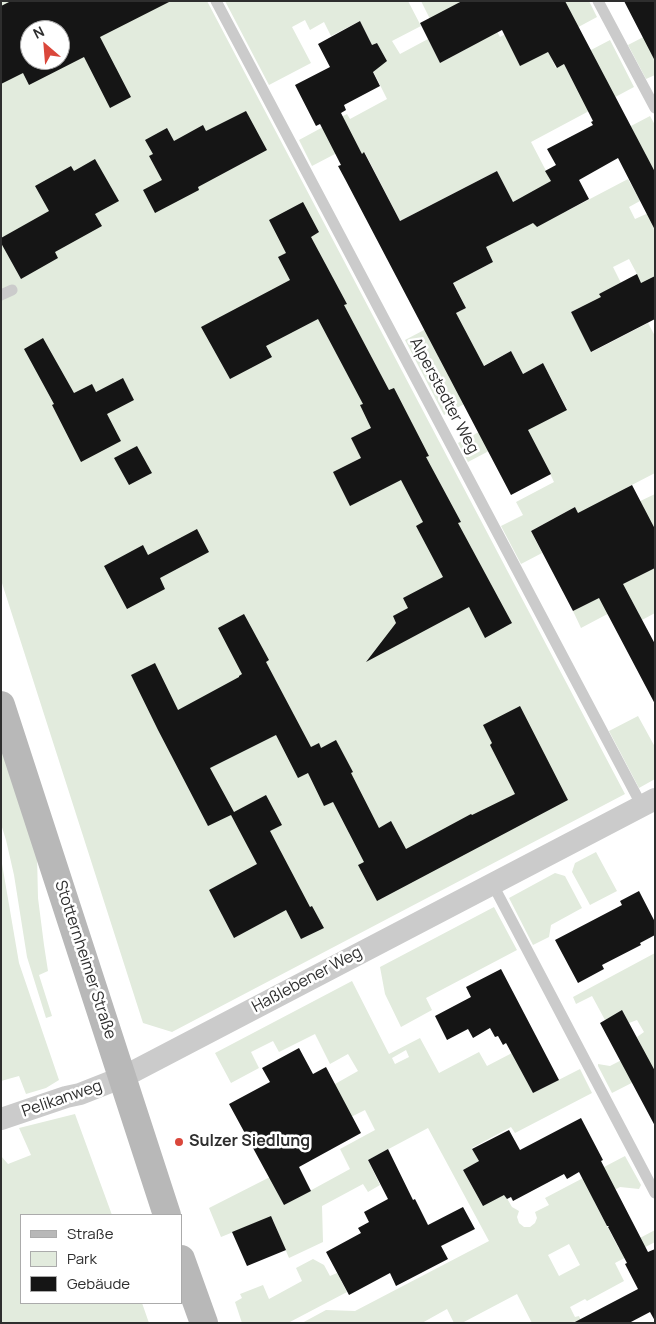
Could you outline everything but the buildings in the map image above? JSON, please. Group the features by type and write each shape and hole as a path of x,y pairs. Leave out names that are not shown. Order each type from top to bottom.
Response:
{"main road":[{"name":"Stotternheimer Straße","path":"1,704 167,1214"},
{"path":"182,1262 204,1323"}],"street":[{"name":"Haßlebener Weg","path":"123,1077 648,802"},
{"name":"Pelikanweg","path":"1,1120 66,1097 80,1094 123,1077"}],"lane":[{"name":"Alperstedter Weg","path":"216,1 648,802"},
{"path":"598,1 655,108"},
{"path":"1,295 12,290"},
{"path":"492,883 655,1193"}],"green space":[{"path":"1,1 207,1 625,794 172,1032 143,1023 1,580"},
{"path":"225,1 408,1 421,26 392,41 400,54 428,39 440,63 466,49 494,26 500,37 567,1 589,1 597,17 545,45 556,68 564,64 576,87 591,50 610,40 634,87 531,142 567,211 628,179 640,201 629,207 635,219 655,210 655,276 652,278 655,289 626,280 637,274 629,259 613,267 621,283 600,294 610,315 591,325 581,307 571,312 592,352 648,323 655,336 655,473 626,488 634,504 655,494 655,529 578,513 575,507 531,531 542,553 521,564 501,526 523,515 516,502 554,482 543,459 523,433 468,462 458,443 509,416 567,409 543,363 523,374 511,351 453,382 464,404 444,415 405,340 466,308 450,276 464,277 493,262 479,235 507,191 497,171 400,221 365,153 362,154 356,143 312,166 299,140 347,114 350,119 387,99 372,69 387,61 377,43 372,45 360,21 331,36 324,22 310,30 305,20 292,27 311,63 269,85","holes":["524,196 533,211 521,217 526,227 515,232 502,208"]},
{"path":"421,1 462,1 431,21"},
{"path":"655,31 655,75 646,79 628,45"},
{"path":"650,116 655,125 655,169 633,180 631,126"},
{"path":"655,568 655,613 642,620 632,601 581,628 573,611 592,601 587,592"},
{"path":"638,716 655,747 655,779 639,788 609,731"},
{"path":"1,746 37,855 38,898 48,971 39,975 52,1016 46,1018 27,957 14,875 1,824"},
{"path":"596,852 617,891 590,905 572,872 575,863"},
{"path":"1,858 19,963 59,1080 46,1088 26,1094 19,1076 1,1081"},
{"path":"555,873 565,876 582,908 551,925 549,937 533,945 509,898"},
{"path":"494,907 517,950 426,998 432,1010 401,1027 385,994 380,967"},
{"path":"655,953 655,1071 612,1093 598,1064 610,1066 643,1049 637,1037 644,1032 637,1020 629,1023 622,1011 605,1020 592,996 576,1004 573,997"},
{"path":"352,981 389,1054 420,1038 439,1073 479,1052 487,1066 512,1053 533,1093 580,1069 592,1093 515,1133 511,1127 472,1148 479,1161 463,1170 479,1199 501,1188 512,1207 519,1211 517,1217 519,1223 524,1227 530,1227 537,1218 535,1212 549,1205 545,1198 625,1156 641,1185 639,1189 620,1187 594,1201 619,1249 655,1230 655,1242 615,1263 624,1281 587,1301 585,1299 570,1307 575,1317 579,1316 582,1323 532,1323 517,1294 462,1323 454,1323 447,1309 422,1323 302,1323 326,1310 355,1311 489,1241 428,1128 368,1160 380,1185 368,1192 363,1184 322,1206 323,1242 289,1258 273,1220 260,1225 258,1222 221,1237 209,1208 270,1177 284,1205 350,1169 340,1149 375,1130 365,1110 345,1120 335,1084 358,1071 348,1054 330,1064 315,1034 279,1052 273,1041 251,1052 259,1068 231,1083 215,1053","holes":["406,1050 409,1057 395,1064 392,1058","569,1244 580,1265 559,1276 548,1255"]},
{"path":"75,1114 112,1214 20,1214 20,1304 142,1304 149,1323 1,1323 1,1156 8,1164 31,1155 19,1128"},
{"path":"313,1259 324,1265 330,1276 337,1273 347,1292 288,1323 242,1323 235,1302 242,1298 240,1294 263,1285 269,1299 302,1281 296,1268"}],"place":[{"name":"Sulzer Siedlung","path":"179,1142"}]}
